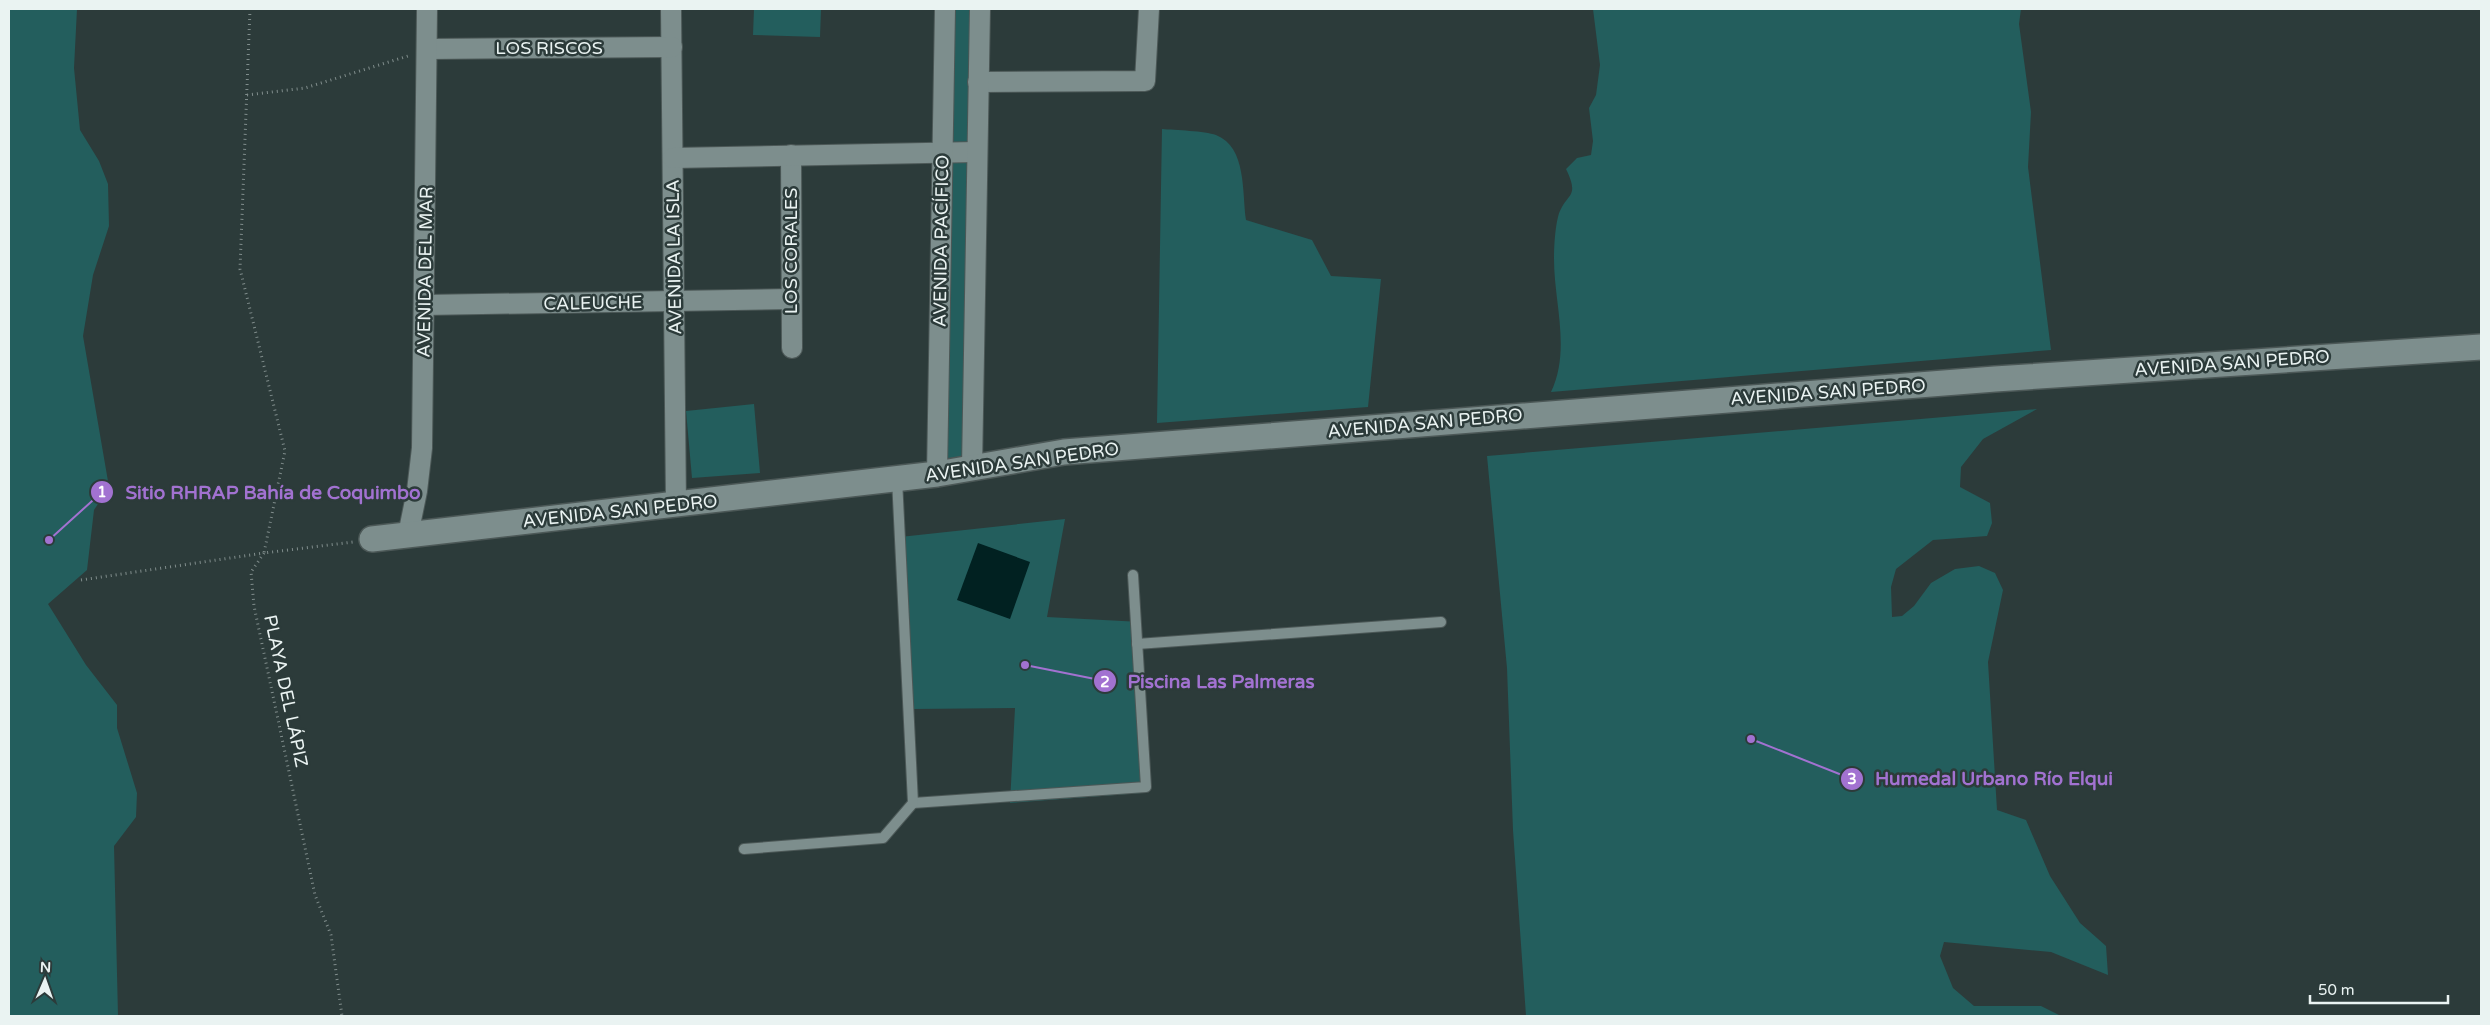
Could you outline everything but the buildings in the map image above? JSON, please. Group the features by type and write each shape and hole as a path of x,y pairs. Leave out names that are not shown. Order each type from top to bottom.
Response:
{"street":[{"name":"AVENIDA DEL MAR","path":"408,535 417,492 422,448 427,9"},
{"name":"AVENIDA LA ISLA","path":"672,9 676,505"},
{"name":"AVENIDA PACÍFICO","path":"937,474 945,9"},
{"name":"AVENIDA PACÍFICO","path":"972,468 976,152 980,9"},
{"path":"978,82 1146,81 1149,9"},
{"name":"LOS RISCOS","path":"427,49 672,48"},
{"path":"673,158 976,152"},
{"name":"LOS CORALES","path":"791,155 792,348"},
{"name":"CALEUCHE","path":"424,305 791,299"},
{"name":"AVENIDA SAN PEDRO","path":"372,539 937,474 1064,452 1995,379 2481,347"}],"lane":[{"path":"744,849 883,838 913,803 897,479"},
{"path":"913,803 1146,787 1133,575"},
{"path":"1137,644 1441,622"}],"path":[{"path":"250,9 240,269 285,451 264,554"},
{"path":"246,95 305,88 376,68 427,49"},
{"path":"81,580 372,539"},
{"name":"PLAYA DEL LÁPIZ","path":"264,554 251,572 254,606 315,895 331,935 342,1016"}],"shaded area":[{"path":"9,9 77,9 74,68 80,130 99,161 108,184 109,226 93,275 83,336 109,487 94,510 87,570 48,604 86,665 117,705 117,728 137,793 136,817 114,846 118,1016 9,1016"},
{"path":"754,9 821,9 820,37 753,35"},
{"path":"953,9 972,9 965,462 945,466"},
{"path":"1593,9 2021,9 2019,24 2031,112 2028,167 2051,350 1551,392 1557,376 1561,343 1554,259 1556,227 1561,209 1572,191 1566,169 1577,158 1591,155 1593,141 1589,108 1596,95 1600,65"},
{"path":"1162,129 1211,134 1226,141 1238,160 1243,184 1246,220 1312,240 1331,276 1381,279 1368,407 1157,423"},
{"path":"754,404 760,473 692,478 686,411"},
{"path":"2037,409 1983,439 1961,467 1960,487 1990,503 1992,523 1987,536 1933,540 1896,569 1891,587 1892,617 1902,616 1914,606 1931,583 1955,569 1979,566 1995,573 2003,590 1988,662 1997,810 2026,820 2050,876 2080,923 2106,946 2108,975 2051,952 1944,942 1940,956 1953,988 1974,1006 2041,1006 2061,1016 1526,1016 1513,830 1507,668 1487,456"},
{"path":"1065,519 1047,617 1141,622 1141,793 1010,803 1015,708 912,709 900,537"},
{"path":"978,543 1030,562 1010,619 957,600"}],"place":[{"name":"Sitio RHRAP Bahía de Coquimbo","path":"49,540"},
{"name":"Piscina Las Palmeras","path":"1025,665"},
{"name":"Humedal Urbano Río Elqui","path":"1751,739"}]}
